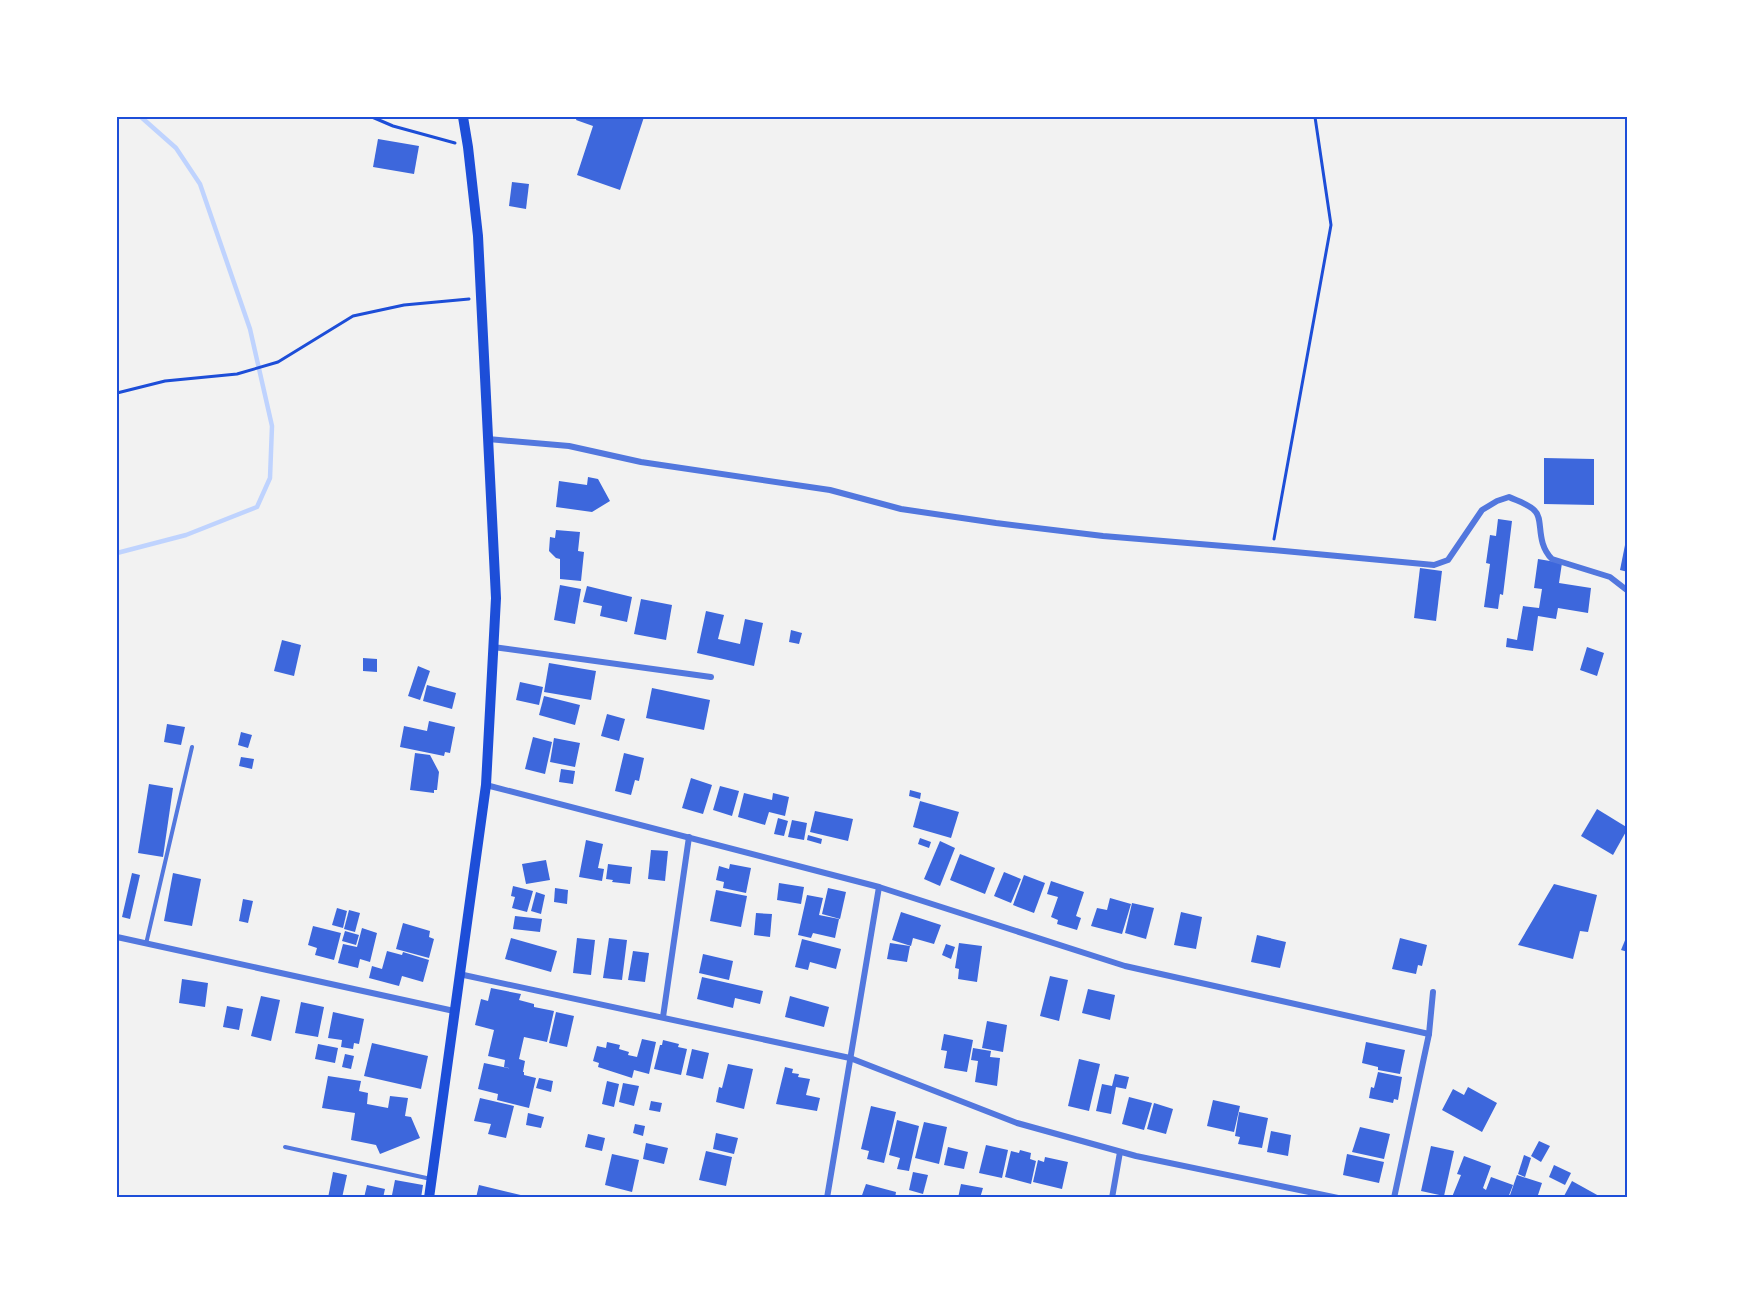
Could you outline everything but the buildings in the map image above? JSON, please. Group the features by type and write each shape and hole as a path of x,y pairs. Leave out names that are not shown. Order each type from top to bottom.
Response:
{"main road":[{"path":"429,1198 486,785 496,598 478,236 463,117"}],"street":[{"path":"488,439 569,446 641,462 830,490 901,509 996,523 1103,536 1434,565 1448,560 1482,510 1509,497 1536,511 1539,516 1539,532 1543,546 1552,559 1610,577 1628,591"},
{"path":"493,647 711,677"},
{"path":"486,785 879,887 1125,966 1429,1034"},
{"path":"663,1017 689,837"},
{"path":"827,1198 879,887"},
{"path":"117,937 454,1011"},
{"path":"459,974 850,1058 1017,1123 1119,1152 1338,1198"},
{"path":"1394,1198 1429,1034 1433,992"},
{"path":"1112,1198 1119,1152"}],"lane":[{"path":"146,944 192,747"},
{"path":"285,1147 431,1179"}],"path":[{"path":"372,117 393,126 468,147"},
{"path":"1272,550 1331,225 1315,117"},
{"path":"117,393 165,381 237,374 278,362 353,316 404,305 481,298"}],"waterway":[{"path":"117,553 186,535 257,507 270,478 272,426 250,329 200,184 176,148 141,117"}]}
